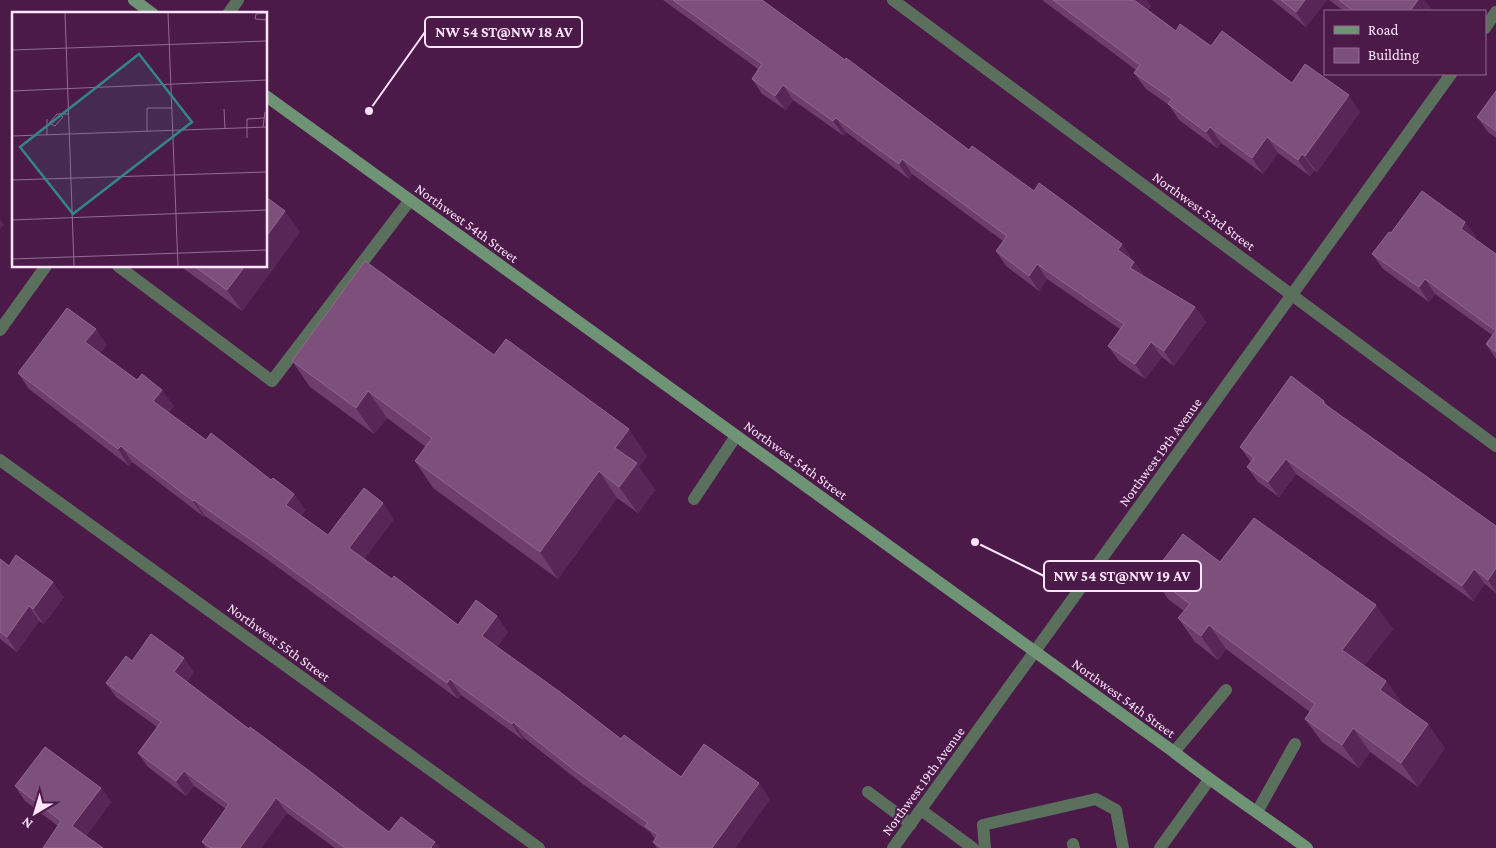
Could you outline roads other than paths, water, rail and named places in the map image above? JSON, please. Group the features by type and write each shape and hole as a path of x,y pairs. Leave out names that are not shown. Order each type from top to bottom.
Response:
{"main road":[{"path":"134,0 150,12"},
{"name":"Northwest 54th Street","path":"268,97 1174,752 1209,780 1257,812 1293,844 1308,848"}],"street":[{"path":"229,12 238,0"},
{"name":"Northwest 53rd Street","path":"893,0 1496,446"},
{"path":"1486,27 1496,12"},
{"name":"Northwest 19th Avenue","path":"893,848 1451,75"},
{"path":"121,268 272,381 410,200"},
{"path":"0,330 45,268"},
{"path":"694,499 736,436"},
{"name":"Northwest 55th Street","path":"0,460 540,848"},
{"path":"1174,752 1226,690"},
{"path":"1257,812 1295,744"},
{"path":"1160,848 1209,780"},
{"path":"868,792 911,824"},
{"path":"985,848 983,825 1069,812 1096,799 1116,810 1123,848"},
{"path":"921,810 974,848"}],"place":[{"name":"NW 54 ST@NW 18 AV","path":"369,111"},
{"name":"NW 54 ST@NW 19 AV","path":"975,542"}]}
